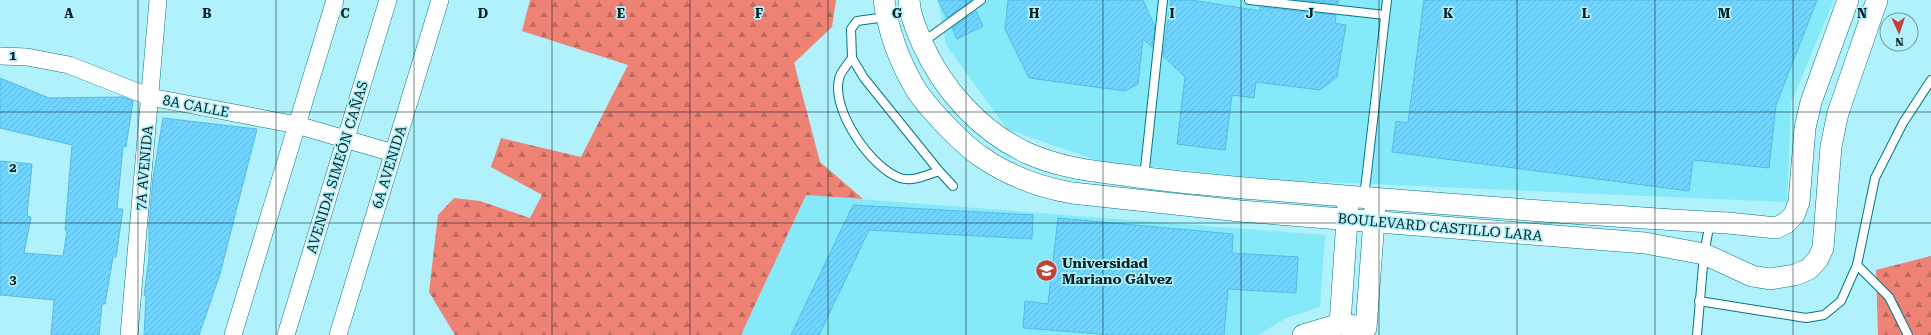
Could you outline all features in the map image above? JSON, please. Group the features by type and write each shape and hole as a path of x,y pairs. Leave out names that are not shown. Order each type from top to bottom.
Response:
{"street":[{"name":"7A AVENIDA","path":"129,335 158,0"},
{"path":"233,335 335,0"},
{"name":"AVENIDA SIMEÓN CAÑAS","path":"286,335 388,0"},
{"name":"6A AVENIDA","path":"338,335 440,0"},
{"name":"BOULEVARD CASTILLO LARA","path":"909,0 910,15 922,42 948,88 978,122 1026,153 1060,166 1150,179 1240,188 1776,228 1786,223 1794,215 1799,202 1805,128 1810,102 1848,0"},
{"name":"BOULEVARD CASTILLO LARA","path":"885,8 899,53 916,89 946,125 980,156 1018,178 1054,190 1156,203 1240,211 1645,243 1704,254 1752,276 1783,278 1809,269 1818,259 1823,248 1831,146 1838,113 1877,0"},
{"name":"8A CALLE","path":"0,56 27,57 70,65 150,97 297,125 393,153"},
{"path":"1054,190 1060,166"},
{"path":"1150,179 1156,203"},
{"path":"1240,188 1240,211"},
{"path":"1303,335 1340,324 1372,331 1374,221 1363,198 1347,219 1340,324"},
{"path":"1510,232 1511,208"}],"lane":[{"path":"922,42 981,0"},
{"path":"1150,179 1163,0"},
{"path":"1249,0 1385,15"},
{"path":"1363,198 1387,0"},
{"path":"885,8 857,21 851,29 852,58 864,78 939,171 953,186"},
{"path":"852,58 839,78 838,92 845,117 861,144 888,172 901,178 912,179 939,171"},
{"path":"1699,301 1806,318 1824,315 1841,301 1857,265 1874,178 1903,123 1931,80"},
{"path":"1697,335 1704,254 1710,222"},
{"path":"1857,265 1889,297 1908,335"}],"shaded area":[{"path":"938,0 1834,0 1791,103 1787,202 1277,180 1102,162 1007,129 946,45"},
{"name":"Universidad Mariano Gálvez","path":"806,195 1325,235 1320,307 1286,318 1258,335 741,335"}],"green space":[{"path":"530,0 836,0 832,27 794,63 820,162 863,199 806,195 741,335 455,335 429,292 438,215 454,198 480,201 530,218 542,195 491,167 501,138 581,157 628,65 522,31"},
{"path":"1931,256 1931,335 1878,335 1876,270"}],"building":[{"path":"938,0 970,0 971,1 947,18"},
{"path":"1008,0 1143,0 1155,27 1152,47 1143,39 1138,84 1125,91 1029,78 1005,29"},
{"path":"1171,0 1191,0 1260,11 1260,7 1336,15 1335,23 1346,25 1337,77 1320,90 1256,82 1254,98 1232,95 1225,150 1177,144 1185,77 1163,56"},
{"path":"1299,0 1338,0 1338,4"},
{"path":"1424,0 1817,0 1776,105 1769,168 1693,160 1689,191 1392,152 1396,121 1408,123"},
{"path":"976,11 983,26 957,39 952,28"},
{"path":"0,78 49,98 123,97 133,101 126,147 123,146 117,209 123,209 116,257 113,257 105,304 102,304 99,335 51,335 54,300 0,295 0,161 32,164 27,216 31,217 24,253 63,256 67,231 65,230 72,145 0,128"},
{"path":"163,118 257,129 220,274 199,335 144,335 146,296 144,295 149,258 149,224 153,178"},
{"path":"853,205 1033,215 1032,239 869,230 819,335 791,335"},
{"path":"1058,218 1233,234 1232,253 1298,257 1296,293 1228,289 1224,335 1114,335 1023,328 1025,301 1048,304"}],"place":[{"name":"Universidad Mariano Gálvez","path":"1047,271"}]}
